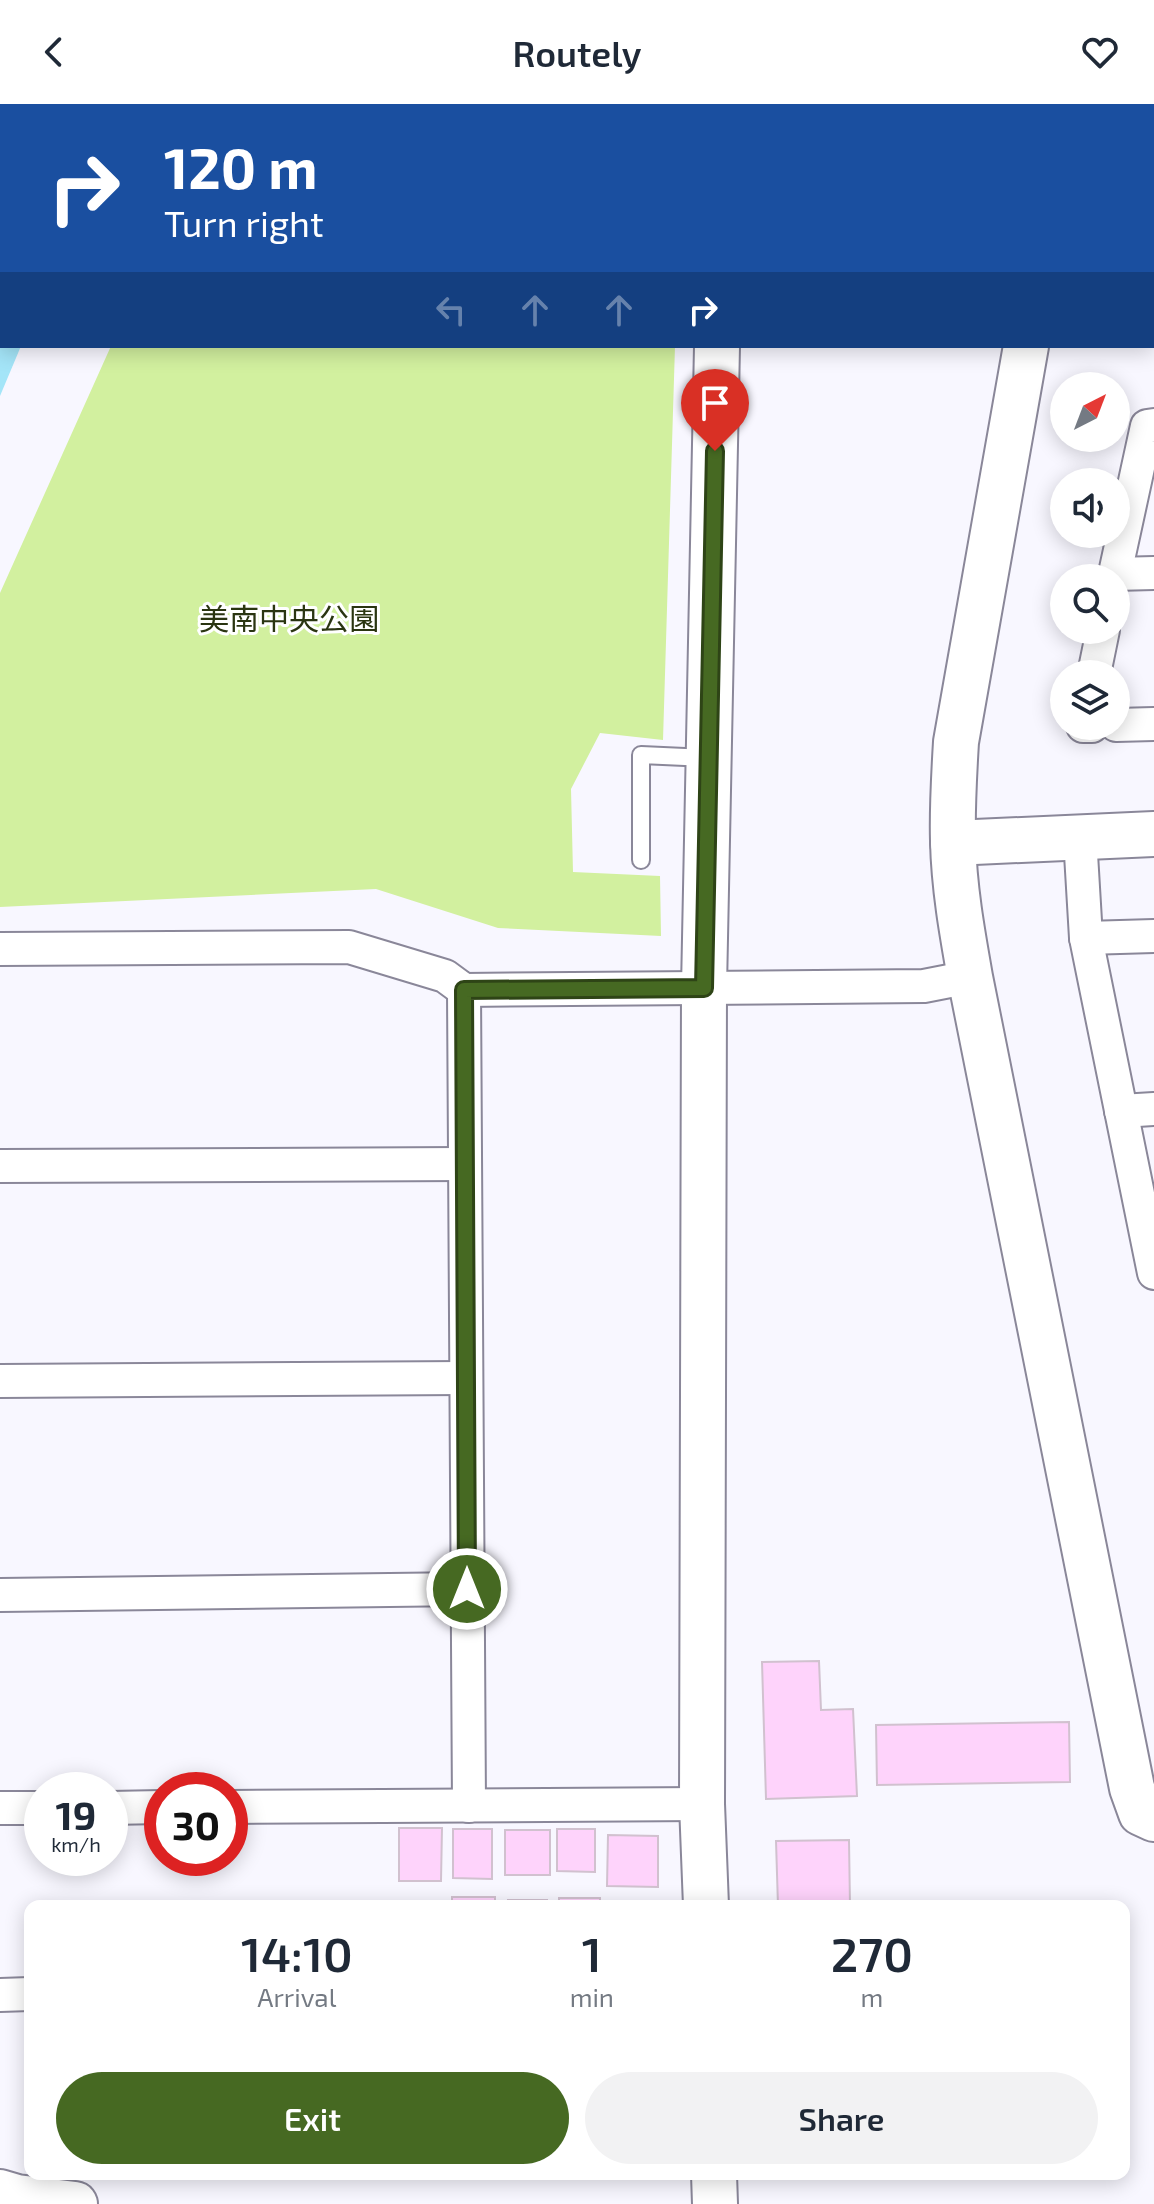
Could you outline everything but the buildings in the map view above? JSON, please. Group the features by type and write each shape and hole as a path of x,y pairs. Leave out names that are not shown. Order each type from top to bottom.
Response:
{"street":[{"path":"706,1900 702,1804 704,988 717,348"},
{"path":"1026,348 956,742 952,794 953,843 961,926 970,977 1132,1788 1141,1813 1154,1819"},
{"path":"1118,564 1147,426 1154,425"},
{"path":"1130,575 1154,573"},
{"path":"1130,725 1154,724"},
{"path":"953,843 1154,834"},
{"path":"1080,837 1086,938 1152,1254"},
{"path":"1086,938 1154,936"},
{"path":"0,949 349,947 445,976 464,990 924,986 970,977"},
{"path":"464,990 469,1806"},
{"path":"1121,1111 1154,1109"},
{"path":"0,1166 464,1164"},
{"path":"0,1381 465,1378"},
{"path":"0,1595 467,1589"},
{"path":"248,1807 702,1804"},
{"path":"0,1808 24,1808"},
{"path":"0,1995 24,1994"},
{"path":"714,2180 715,2204"},
{"path":"0,2192 75,2204"}],"lane":[{"path":"641,860 641,755 709,758"}],"green space":[{"name":"美南中央公園","path":"110,348 675,348 663,740 600,733 571,789 573,872 660,876 661,936 498,928 376,889 0,907 0,593"}],"water":[{"path":"0,348 20,348 0,396"}],"route":[{"path":"467,1589 464,990 704,988 715,451"}]}
